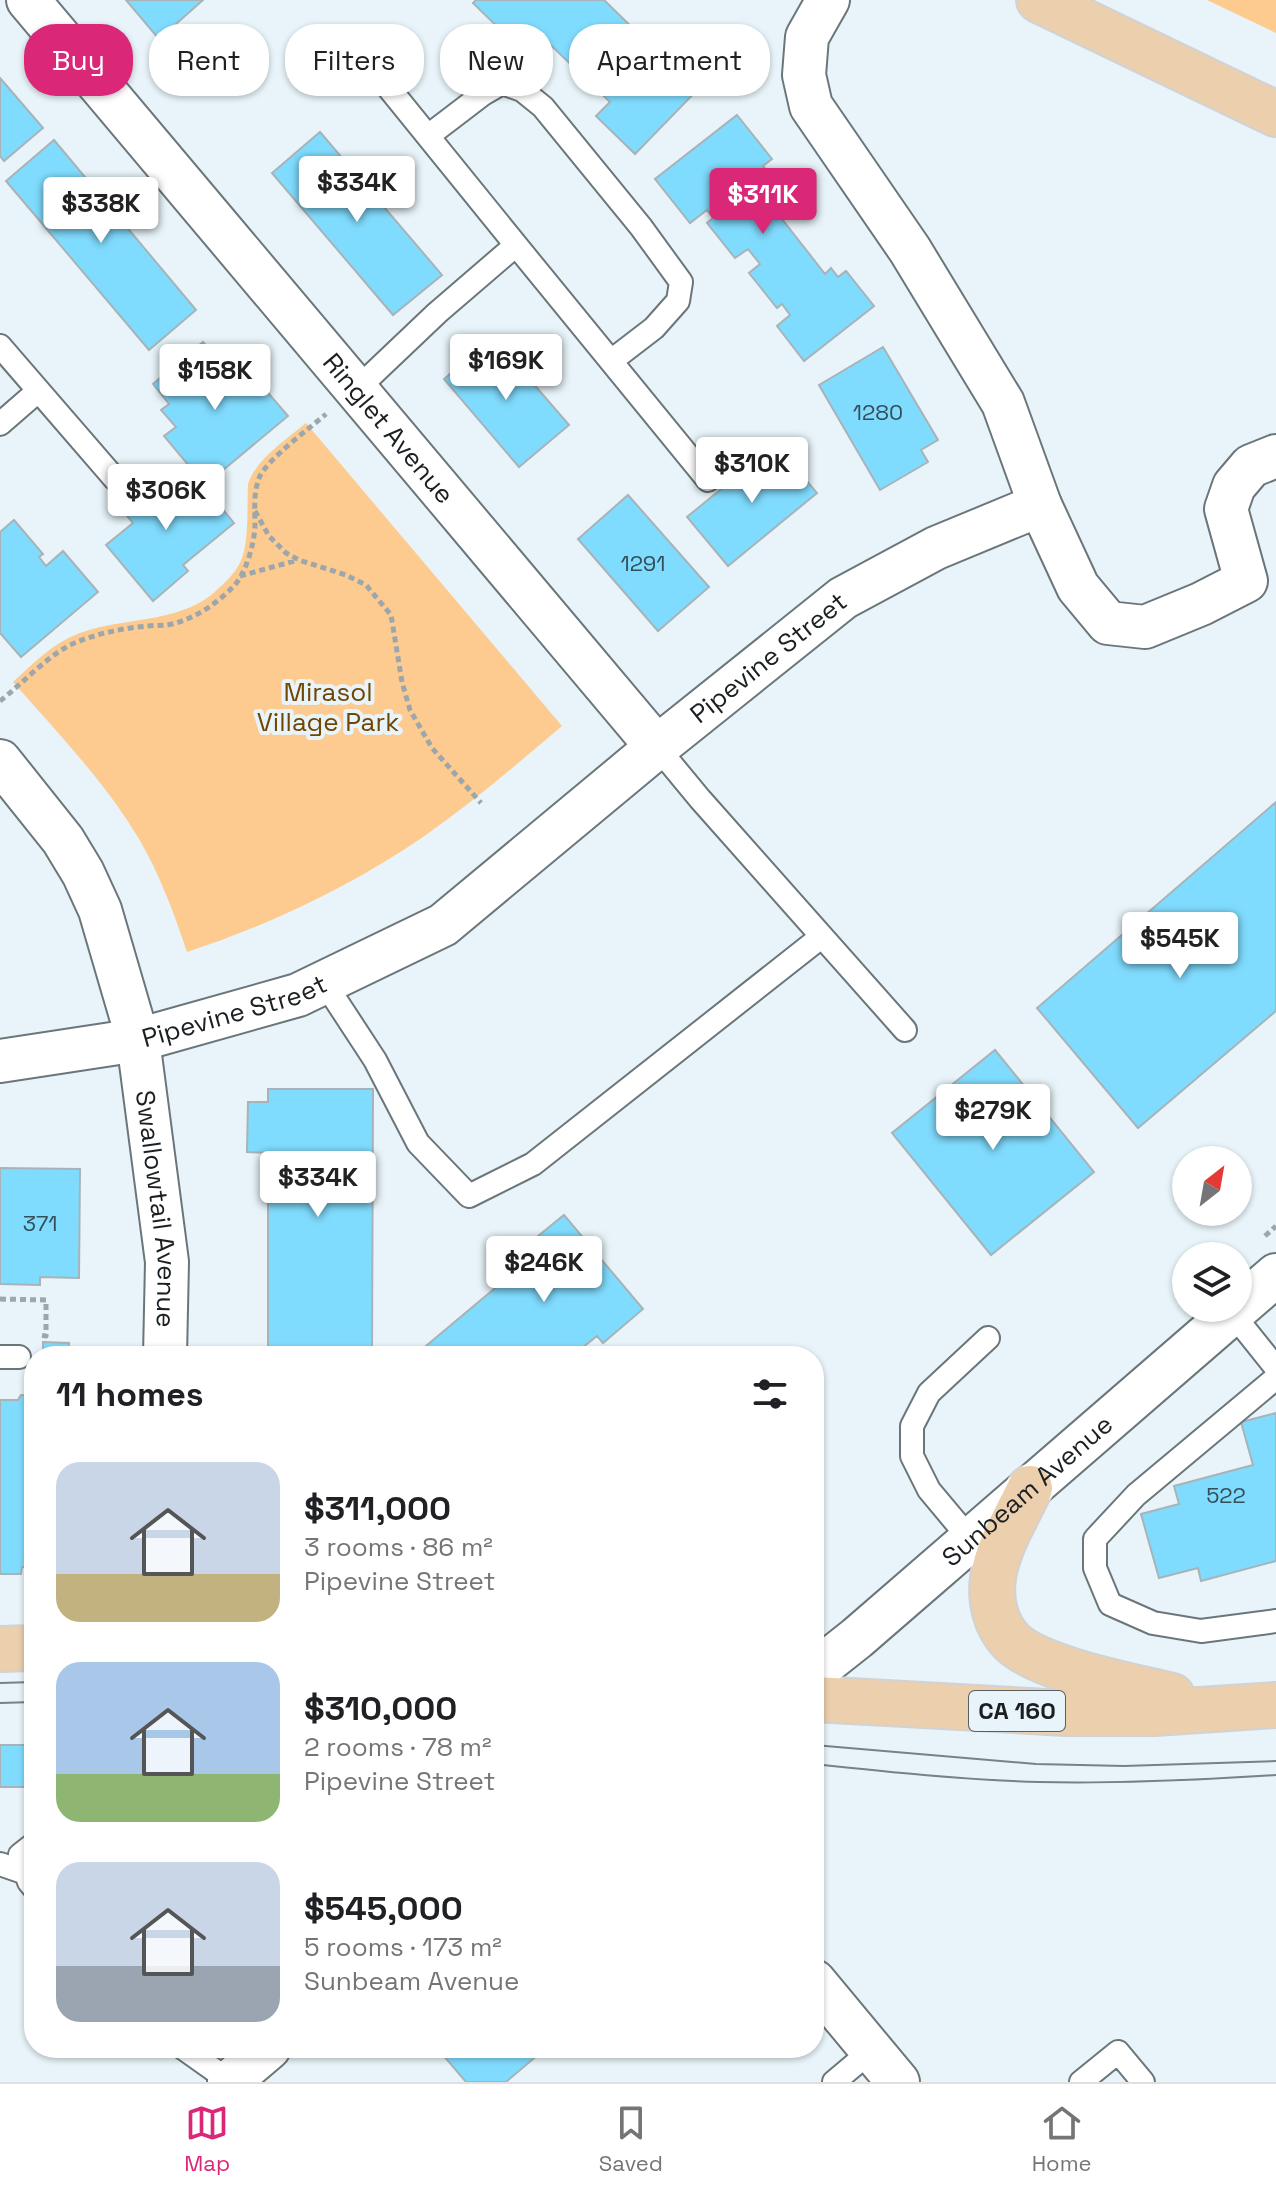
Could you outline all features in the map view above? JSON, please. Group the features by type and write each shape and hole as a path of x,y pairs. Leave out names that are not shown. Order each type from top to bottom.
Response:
{"main road":[{"path":"1039,0 1276,114"},
{"path":"1030,1488 993,1575 991,1596 996,1614 1013,1642 1025,1651 1071,1671 1221,1708"},
{"path":"0,1649 24,1648"},
{"name":"CA 160","path":"824,1700 1066,1713 1154,1713 1276,1705"}],"street":[{"name":"Ringlet Avenue","path":"28,0 657,747"},
{"path":"828,0 807,37 804,75 811,106 910,250 1003,403 1040,505 1078,587 1108,623 1145,627 1246,581 1226,509 1234,486 1251,466 1276,456"},
{"name":"Pipevine Street","path":"0,1061 138,1040 298,995 443,925 843,598 936,548 1040,505"},
{"name":"Swallowtail Avenue","path":"0,761 63,840 83,873 100,910 138,1040 167,1262 165,1346"},
{"name":"Sunbeam Avenue","path":"1252,1296 1276,1275"},
{"name":"Sunbeam Avenue","path":"824,1664 1222,1322"},
{"path":"824,1993 898,2082"},
{"path":"230,2082 258,2058"}],"lane":[{"path":"428,136 502,83 522,90 543,107 641,227 681,282 678,301 654,328 611,361"},
{"path":"395,96 708,480"},
{"path":"357,389 437,313 516,245"},
{"path":"0,346 115,479"},
{"path":"0,424 38,391"},
{"path":"657,747 905,1030"},
{"path":"324,982 375,1060 418,1143 469,1196 533,1164 821,937"},
{"path":"1244,1322 1276,1368"},
{"path":"970,1539 929,1490 912,1456 912,1426 929,1393 988,1338"},
{"path":"1276,1378 1136,1495 1095,1539 1095,1568 1110,1604 1153,1623 1201,1631 1276,1621"},
{"path":"0,1864 24,1877"},
{"path":"834,2082 872,2050"},
{"path":"1081,2082 1118,2052 1143,2082"},
{"path":"197,2058 230,2082"}],"path":[{"path":"0,701 73,643 103,633 170,625 197,616 217,602 237,583 249,557 255,529 255,496 259,478 268,464 357,389"},
{"path":"255,510 269,536 286,553 366,585 391,615 410,710 432,748 481,803"},
{"path":"240,576 299,560"},
{"path":"0,1299 46,1300 46,1336 40,1335 39,1346"}],"green space":[{"path":"1207,0 1276,0 1276,33"},
{"name":"Mirasol Village Park","path":"306,423 562,726 459,811 396,855 309,903 249,930 187,952 160,880 126,818 80,758 13,682 46,653 73,636 101,627 173,613 206,599 220,587 236,570 244,551 248,484 252,475 272,450"}],"building":[{"path":"126,0 203,0 176,24 149,24 149,27"},
{"path":"476,0 604,0 629,24 569,24 569,63 553,47 553,24 494,24 473,3"},
{"path":"0,78 43,128 4,161 0,156"},
{"path":"604,96 691,96 635,154 596,116 610,102"},
{"path":"737,115 772,159 763,166 774,180 760,191 825,274 831,268 838,277 846,271 874,306 804,361 777,326 790,315 782,304 777,308 749,273 760,264 748,249 735,258 707,223 713,218 707,210 690,223 655,179"},
{"path":"320,132 442,275 393,315 272,173"},
{"path":"54,140 196,310 149,350 6,181"},
{"path":"493,337 569,425 519,467 444,379"},
{"path":"203,342 227,371 233,366 244,379 251,373 288,416 205,485 164,436 176,427 161,410 169,404 153,384"},
{"path":"883,347 938,440 921,450 928,462 880,490 819,385"},
{"path":"776,444 817,493 728,566 687,517"},
{"path":"161,469 175,485 180,481 196,498 206,489 234,523 183,565 188,571 153,601 106,545 133,523 118,505"},
{"path":"628,495 709,587 658,631 578,539"},
{"path":"14,520 43,554 39,557 46,566 63,551 98,592 21,657 0,633 0,532"},
{"path":"1276,802 1276,1011 1138,1128 1037,1008"},
{"path":"995,1050 1094,1172 991,1255 892,1133"},
{"path":"268,1089 373,1089 372,1346 268,1346 268,1153 247,1152 248,1102 268,1102"},
{"path":"0,1168 80,1169 79,1278 40,1277 40,1285 0,1284"},
{"path":"564,1215 643,1309 603,1343 597,1336 584,1346 426,1346 531,1258 522,1249"},
{"path":"43,1342 69,1343 69,1346 43,1346"},
{"path":"24,1395 24,1567 21,1574 0,1574 0,1400 18,1400"},
{"path":"1276,1413 1276,1561 1201,1581 1198,1568 1159,1578 1141,1514 1179,1504 1174,1486 1253,1465 1241,1422"},
{"path":"0,1745 24,1745 24,1787 0,1787"},
{"path":"446,2058 534,2058 506,2082 466,2082"}],"tram line":[{"path":"0,1683 24,1682"},
{"path":"0,1703 24,1702"},
{"path":"824,1746 1036,1764 1124,1766 1276,1761"},
{"path":"824,1765 955,1778 1039,1782 1158,1781 1276,1775"}]}
